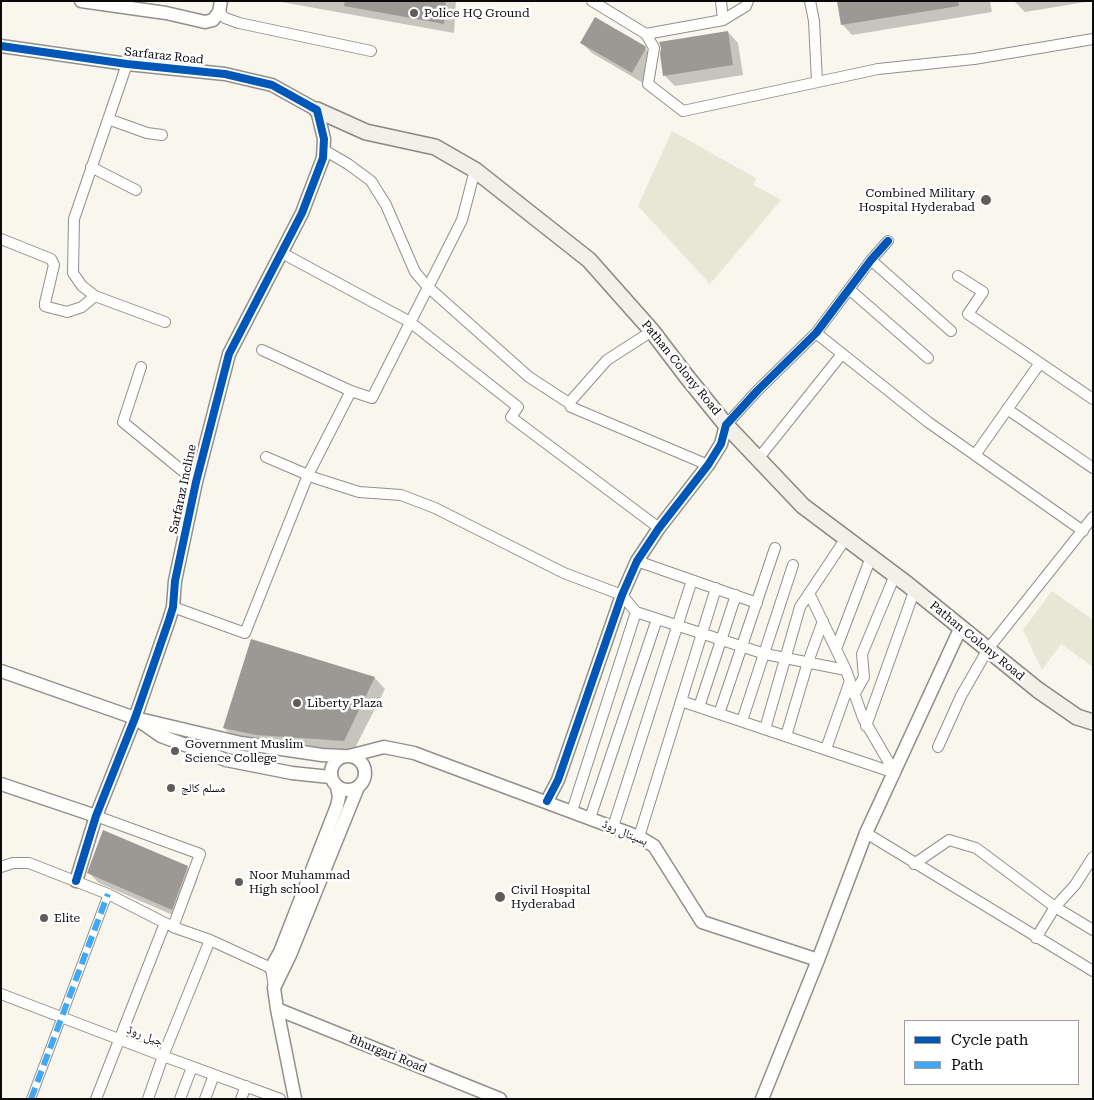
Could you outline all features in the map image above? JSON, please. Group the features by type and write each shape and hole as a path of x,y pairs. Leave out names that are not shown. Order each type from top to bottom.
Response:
{"main road":[{"name":"Pathan Colony Road","path":"317,110 366,132 434,147 475,170 589,260 652,330 726,425 802,506 914,589 1038,690 1077,718 1093,722"}],"street":[{"path":"81,1 166,13 205,22 214,20 220,7"},
{"path":"592,1 646,34 654,48 648,84 683,111 878,68 974,59 1093,39"},
{"path":"721,1 723,20"},
{"path":"646,34 723,20 746,6 748,1"},
{"path":"810,1 814,21 817,82"},
{"path":"220,7 225,18 239,23 370,51"},
{"name":"Sarfaraz Road","path":"1,46 127,64 225,74 272,85 317,110"},
{"path":"127,64 74,219 73,273 82,286 95,296 165,322"},
{"name":"Sarfaraz Incline","path":"76,881 96,816 135,718 173,607 175,581 196,482 229,354 302,213 323,158 324,139 317,110"},
{"path":"108,119 147,133 162,135"},
{"path":"324,150 348,164 371,181 386,205 415,272 428,287 529,377 569,403 571,407 708,465"},
{"path":"91,167 136,190"},
{"path":"262,350 351,391 372,398 462,220 475,170"},
{"path":"1,239 51,259 54,262 45,303 48,308 67,312 82,307 95,296"},
{"path":"547,802 558,780 622,594 637,560 658,528 708,465 721,444 726,425 757,391 816,333 888,241"},
{"path":"282,253 410,322 518,407 511,417 658,528"},
{"path":"872,260 951,330"},
{"path":"958,276 983,292 968,314 1093,399"},
{"path":"849,289 928,358"},
{"path":"569,403 608,360 652,330"},
{"path":"816,333 928,422 1083,531"},
{"path":"758,459 842,354"},
{"path":"975,455 1040,363"},
{"path":"141,367 122,422 196,482"},
{"path":"173,607 245,633 308,475 351,391"},
{"path":"1007,409 1093,468"},
{"path":"266,457 308,475 359,492 401,494 435,508 564,573 622,594 636,612 764,654 846,670"},
{"path":"938,747 961,696 988,649 1093,517"},
{"path":"765,729 800,607 846,538"},
{"path":"719,714 775,548"},
{"path":"836,649 871,557"},
{"path":"637,560 756,603"},
{"path":"742,721 793,564"},
{"path":"854,695 864,677 862,654 895,575"},
{"path":"613,827 692,580"},
{"path":"638,837 716,588"},
{"path":"866,726 914,589"},
{"path":"809,593 846,670 866,726 895,773"},
{"path":"699,707 736,595"},
{"path":"572,811 636,612"},
{"path":"590,818 657,619"},
{"path":"786,736 808,662 823,621"},
{"path":"762,1099 818,960 866,833 961,628"},
{"path":"1,671 135,718 161,736 226,760 334,782 348,791 358,787"},
{"path":"826,749 850,681"},
{"path":"681,701 895,773"},
{"name":"ہسپتال روڈ","path":"135,718 241,743 322,755 346,756 384,747 414,753 638,837 654,846 702,922 818,960"},
{"path":"365,770 379,753 385,750 397,749"},
{"path":"274,988 294,946 358,787 364,779 364,766 358,759 346,756 338,758 332,766 339,801 280,952 271,968 277,1009 295,1099"},
{"path":"1,784 200,854 119,1039 96,1099"},
{"path":"866,833 914,864 1093,971"},
{"path":"914,864 950,840 976,848 1055,907 1093,930"},
{"path":"1036,938 1055,907 1075,885 1093,858"},
{"path":"1,867 13,863 29,863 108,894 169,925 210,940 271,968"},
{"path":"31,1099 108,894"},
{"path":"151,1098 163,1056 210,940"},
{"name":"جیل روڈ","path":"1,994 280,1099"},
{"name":"Bhurgari Road","path":"277,1009 480,1095 500,1099"},
{"path":"180,1099 192,1067"},
{"path":"205,1099 214,1075"},
{"path":"241,1099 246,1086"}],"green space":[{"path":"672,131 756,178 754,185 781,200 710,284 638,206"},
{"path":"1052,591 1093,620 1093,667 1061,644 1042,670 1023,630"}],"building":[{"name":"Police HQ Ground","path":"345,1 446,1 444,24 344,6"},
{"path":"837,1 958,1 959,6 841,25"},
{"path":"595,17 645,46 646,48 632,73 580,43"},
{"path":"728,31 733,65 663,76 659,42"},
{"name":"Liberty Plaza","path":"251,639 375,677 344,741 256,735 223,728"},
{"path":"103,830 188,866 172,910 87,873"}],"marked path":[{"path":"31,1099 108,894"}],"cycle path":[{"path":"1,46 127,64 225,74 272,85 317,110 324,139 323,158 302,213 229,354 196,482 175,581 173,607 135,718 96,816 76,881"},
{"path":"547,801 558,780 622,595 637,561 659,528 708,465 721,444 726,425 757,391 816,333 871,260 888,241"}],"place":[{"name":"Police HQ Ground","path":"414,13"},
{"name":"Combined Military Hospital Hyderabad","path":"986,200"},
{"name":"Liberty Plaza","path":"297,703"},
{"name":"Government Muslim Science College","path":"175,751"},
{"name":"مسلم کالج","path":"171,788"},
{"name":"Noor Muhammad High school","path":"239,882"},
{"name":"Civil Hospital Hyderabad","path":"500,897"},
{"name":"Elite","path":"44,918"}]}
